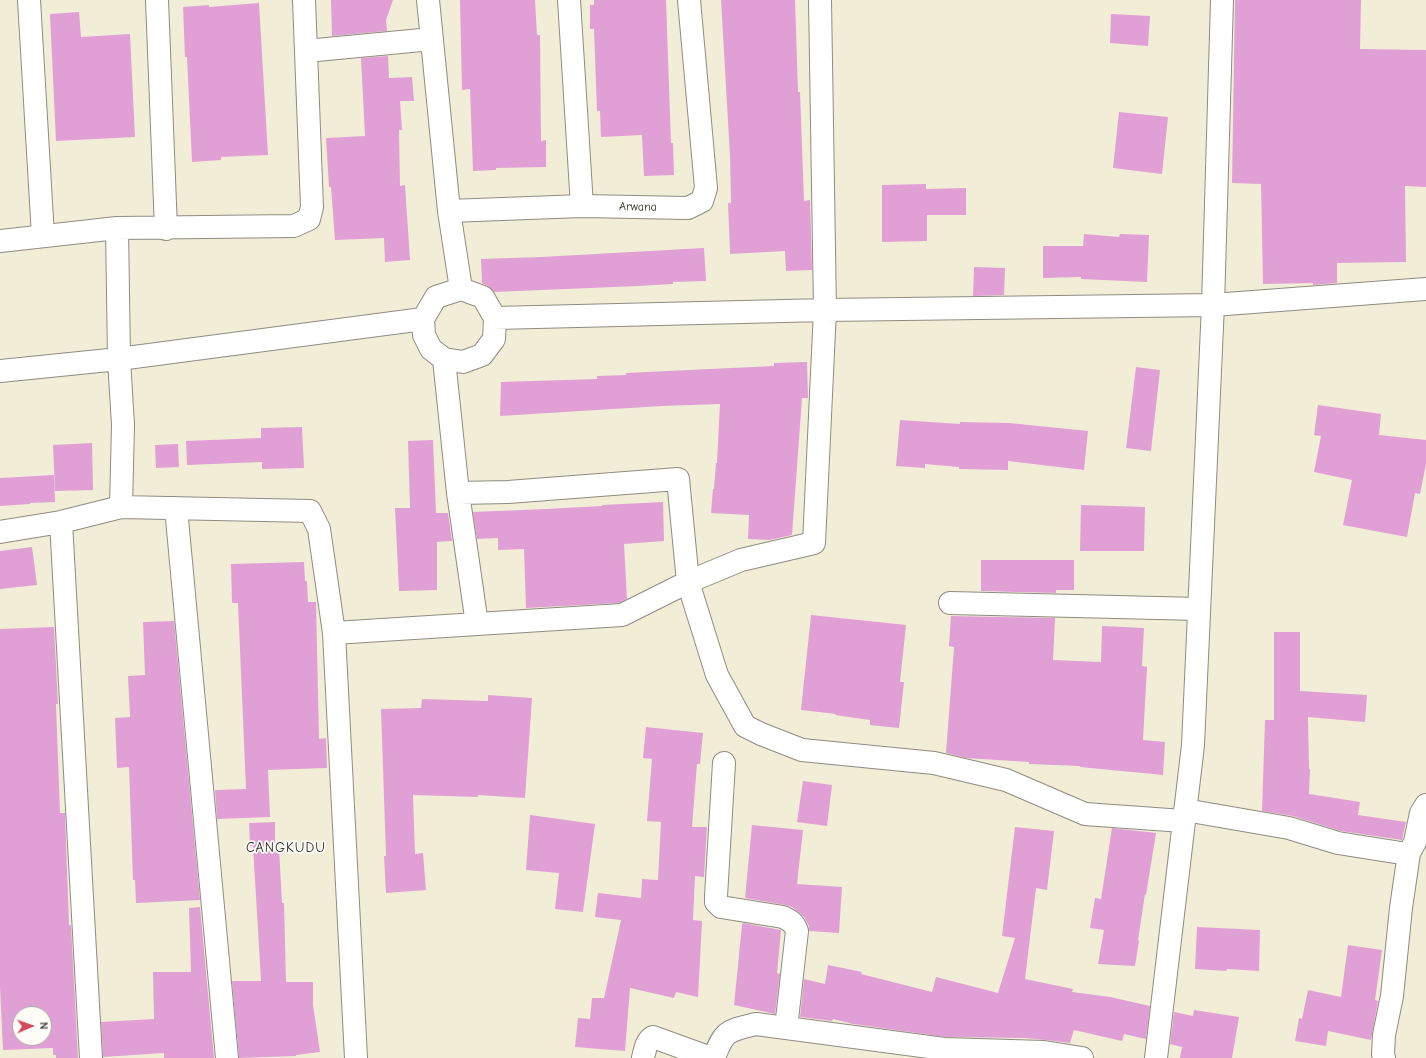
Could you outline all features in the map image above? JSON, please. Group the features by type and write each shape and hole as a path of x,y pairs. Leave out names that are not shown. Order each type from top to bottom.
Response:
{"street":[{"path":"29,0 43,236"},
{"path":"157,0 166,229"},
{"path":"0,241 117,228 166,229 294,226 309,219 312,207 304,0"},
{"path":"428,0 449,211 461,289"},
{"path":"569,0 582,206"},
{"name":"Arwana","path":"449,211 582,206 688,208 702,201 706,188 689,0"},
{"path":"334,633 622,615 688,582 741,560 814,542 825,310 820,0"},
{"path":"1156,1058 1193,745 1213,305 1222,0"},
{"path":"306,51 432,39"},
{"path":"117,228 119,359 123,425 121,506"},
{"path":"461,289 483,297 495,318 494,339 482,355 463,362 444,359 431,349 424,335 423,319 436,297 461,289"},
{"path":"495,318 825,310 1213,305 1426,289"},
{"path":"0,371 119,359 423,319"},
{"path":"444,359 458,493 477,624"},
{"path":"458,493 508,492 678,479 688,582 716,676 745,726 802,750 934,763 1006,780 1085,814 1184,815 1289,828 1338,843 1409,853"},
{"path":"0,532 61,522 121,506 310,511 319,529 334,633 356,1058"},
{"path":"176,508 227,1058"},
{"path":"61,522 91,1058"},
{"path":"950,603 1199,609"},
{"path":"724,763 716,902 721,907 783,917 792,921 795,925 797,931 786,1028"},
{"path":"1384,1058 1384,1036 1392,996 1409,853 1415,842 1421,813 1426,805"},
{"path":"643,1058 647,1044 653,1037 712,1058 720,1042 728,1032 756,1024 944,1049 1044,1052 1082,1058"}],"building":[{"path":"331,0 393,0 386,20 387,31 332,36"},
{"path":"460,0 535,0 537,35 540,35 541,141 546,140 546,167 496,168 496,170 473,171 470,89 462,90"},
{"path":"594,0 666,0 671,143 673,143 674,175 644,176 642,135 601,137 600,111 597,111 594,29 590,29 590,5 594,5"},
{"path":"721,0 795,0 804,201 810,200 812,270 786,271 785,251 730,254 728,203 731,203 730,156"},
{"path":"1235,0 1361,0 1360,49 1426,50 1426,187 1405,186 1406,262 1337,263 1337,283 1313,285 1313,283 1263,284 1261,184 1232,183"},
{"path":"259,3 268,155 221,157 221,160 192,162 183,7 209,5 209,7"},
{"path":"79,12 81,37 130,34 135,137 56,141 50,14"},
{"path":"1111,14 1150,16 1148,46 1110,43"},
{"path":"388,56 389,78 412,77 414,101 400,101 402,130 399,130 400,186 405,185 410,260 385,262 384,238 335,240 331,187 329,187 326,138 365,136 361,58"},
{"path":"1119,112 1168,117 1162,174 1113,168"},
{"path":"926,184 926,189 966,188 966,215 927,215 927,241 882,242 882,185"},
{"path":"1084,234 1119,237 1120,234 1149,235 1147,282 1081,279 1081,277 1043,278 1043,246 1083,246"},
{"path":"704,248 706,281 673,282 673,284 638,286 494,292 482,283 481,259"},
{"path":"974,267 1005,268 1004,295 973,296"},
{"path":"807,362 808,398 802,398 792,535 770,540 748,539 749,515 711,513 717,463 720,404 500,416 501,382 597,379 597,376 626,375 626,373 774,366 774,363"},
{"path":"1136,367 1160,370 1151,451 1126,448"},
{"path":"1318,405 1381,414 1379,435 1426,440 1426,464 1420,494 1415,493 1407,537 1343,525 1352,480 1314,472 1321,436 1314,435"},
{"path":"900,420 960,424 960,422 1009,423 1088,431 1084,470 1008,461 1008,470 959,469 959,467 925,464 925,468 896,466"},
{"path":"302,427 304,468 262,469 262,462 187,465 186,441 261,438 261,428"},
{"path":"433,440 436,513 448,513 452,541 437,542 437,590 399,591 395,508 410,508 408,441"},
{"path":"92,443 93,490 55,491 53,445"},
{"path":"178,444 179,467 156,468 155,445"},
{"path":"54,475 55,502 0,506 0,478"},
{"path":"663,502 664,541 624,544 627,599 619,603 526,608 524,549 498,550 498,538 477,539 473,512 546,509"},
{"path":"1081,505 1145,507 1144,551 1080,551"},
{"path":"32,547 37,585 0,589 0,551"},
{"path":"981,560 1074,560 1074,590 1056,590 1056,593 981,591"},
{"path":"304,562 308,602 316,602 319,739 326,738 327,768 268,770 270,817 217,819 215,790 246,789 238,603 232,603 231,564"},
{"path":"811,615 906,625 900,682 904,682 899,728 870,725 870,720 801,710"},
{"path":"951,616 1055,618 1053,660 1101,662 1102,626 1144,628 1142,666 1147,667 1143,740 1165,742 1163,775 1080,766 1029,764 1029,762 966,758 946,753 954,647 949,646"},
{"path":"174,621 200,900 136,903 135,880 133,880 129,767 117,768 115,718 130,717 128,676 145,675 143,622"},
{"path":"54,627 58,704 56,704 60,813 65,813 69,925 71,925 78,1058 56,1058 56,1055 53,1055 53,1048 3,1050 0,987 0,629"},
{"path":"1274,632 1300,632 1300,691 1367,695 1365,722 1308,717 1310,769 1309,794 1360,802 1358,815 1406,822 1402,840 1341,831 1293,816 1262,811 1265,720 1274,720"},
{"path":"488,695 532,698 525,798 478,795 478,797 413,795 415,854 423,853 426,890 386,893 381,709 421,708 422,699 488,701"},
{"path":"646,727 703,733 700,764 697,764 692,827 707,827 704,877 695,876 693,920 702,921 698,997 676,992 674,998 630,988 625,1051 575,1047 578,1018 590,1019 592,998 604,998 621,920 595,917 598,893 641,898 642,879 658,880 661,822 647,821 652,759 643,758"},
{"path":"803,781 832,785 827,826 797,822"},
{"path":"530,815 595,824 583,912 555,909 559,873 526,870"},
{"path":"275,822 275,848 279,848 282,903 284,903 286,982 313,982 313,1005 320,1052 296,1056 239,1058 232,981 261,981 253,846 250,846 249,823"},
{"path":"752,825 803,830 797,884 842,887 839,933 809,931 809,926 804,917 792,907 745,898"},
{"path":"1015,827 1054,831 1047,890 1036,888 1025,979 1073,989 1072,992 1110,997 1150,1006 1146,1039 1124,1034 1122,1041 1074,1030 1070,1043 1025,1038 945,1037 853,1024 833,1019 832,1021 800,1017 804,979 825,984 828,965 862,972 861,974 932,992 936,977 998,993 1015,938 1002,936"},
{"path":"1112,828 1156,833 1146,895 1145,894 1135,966 1098,964 1104,930 1090,928 1095,898 1101,899"},
{"path":"200,907 214,1058 164,1058 164,1053 103,1057 101,1022 154,1019 153,972 191,972 189,908"},
{"path":"743,923 781,930 777,973 780,974 775,1014 734,1005"},
{"path":"1197,927 1260,930 1259,971 1195,969"},
{"path":"1348,945 1382,950 1375,1000 1378,1001 1371,1040 1328,1031 1326,1046 1295,1041 1299,1018 1302,1019 1308,990 1341,997"},
{"path":"1194,1010 1239,1017 1232,1058 1180,1058 1182,1047 1170,1044 1174,1012 1193,1016"}],"district":[{"name":"CANGKUDU","path":"286,848"}]}
